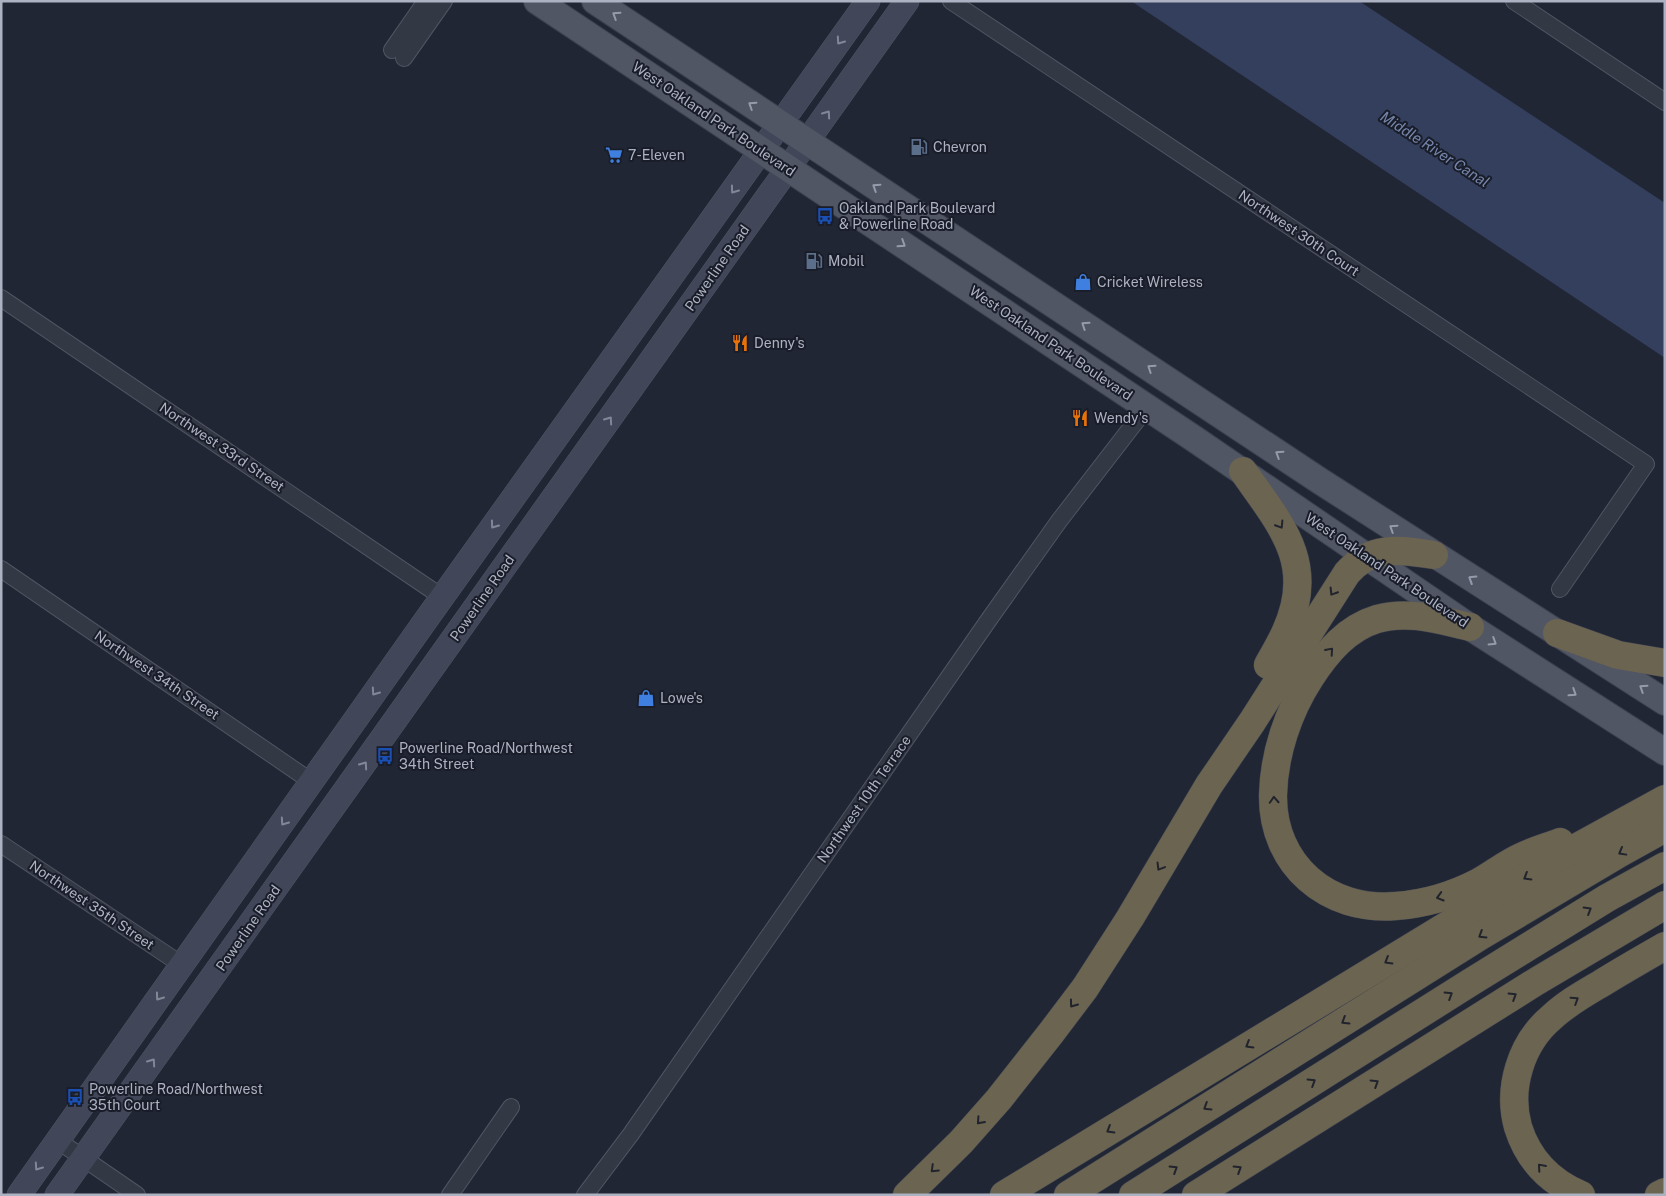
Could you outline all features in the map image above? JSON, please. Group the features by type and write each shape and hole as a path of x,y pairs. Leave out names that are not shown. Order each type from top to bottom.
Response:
{"highway":[{"path":"1210,785 1240,716 1286,632 1294,611 1297,589 1297,567 1285,532 1242,471"},
{"path":"908,1195 955,1148 994,1105 1099,967 1210,785 1340,582 1352,567 1366,556 1382,551 1434,555"},
{"path":"1470,627 1420,616 1406,615 1379,619 1358,627 1347,634 1336,644 1317,668 1299,698 1287,724 1275,769 1273,796 1280,837 1290,858 1305,877 1334,897 1359,904 1383,907 1424,902 1466,888 1521,857 1655,804"},
{"path":"1558,633 1618,655 1665,663"},
{"path":"1004,1195 1553,861 1655,804"},
{"path":"1068,1195 1482,935 1665,828"},
{"path":"1133,1195 1471,982 1607,898 1665,866"},
{"path":"1196,1195 1537,981 1665,905"},
{"path":"1580,1195 1561,1185 1545,1172 1529,1151 1521,1135 1514,1102 1516,1080 1521,1059 1531,1041 1552,1016 1592,989 1665,946"},
{"path":"1659,1195 1665,1192"}],"main road":[{"name":"West Oakland Park Boulevard","path":"537,1 1147,407 1470,627 1665,752"},
{"path":"595,1 1434,555 1665,702"},
{"path":"19,1195 442,597 868,1"},
{"name":"Powerline Road","path":"58,1195 907,1"},
{"path":"1147,407 1158,402 1173,400 1205,404"},
{"path":"543,457 541,480 544,491 551,501"},
{"path":"510,560 520,519 522,486"},
{"path":"341,798 336,788 335,773 344,736"},
{"path":"305,847 315,808 316,796 312,782"}],"street":[{"path":"419,24 426,1"},
{"path":"398,54 419,24 444,1"},
{"name":"Northwest 30th Court","path":"951,1 1646,464 1560,589"},
{"path":"1514,1 1665,102"},
{"name":"Northwest 33rd Street","path":"1,298 442,597"},
{"name":"Northwest 10th Terrace","path":"585,1195 631,1134 1001,602 1059,521 1147,407"},
{"name":"Northwest 34th Street","path":"1,569 312,782"},
{"name":"Northwest 35th Street","path":"1,844 182,965"},
{"path":"450,1195 511,1107"},
{"path":"57,1140 137,1195"}],"water":[{"name":"Middle River Canal","path":"1131,1 1359,1 1665,203 1665,358"}],"place":[{"name":"Chevron","path":"919,147"},
{"name":"7-Eleven","path":"614,155"},
{"name":"Oakland Park Boulevard & Powerline Road","path":"825,216"},
{"name":"Mobil","path":"814,261"},
{"name":"Cricket Wireless","path":"1083,282"},
{"name":"Denny's","path":"740,343"},
{"name":"Wendy's","path":"1080,418"},
{"name":"Lowe's","path":"646,698"},
{"name":"Powerline Road/Northwest 34th Street","path":"385,756"},
{"name":"Powerline Road/Northwest 35th Court","path":"75,1097"}]}
